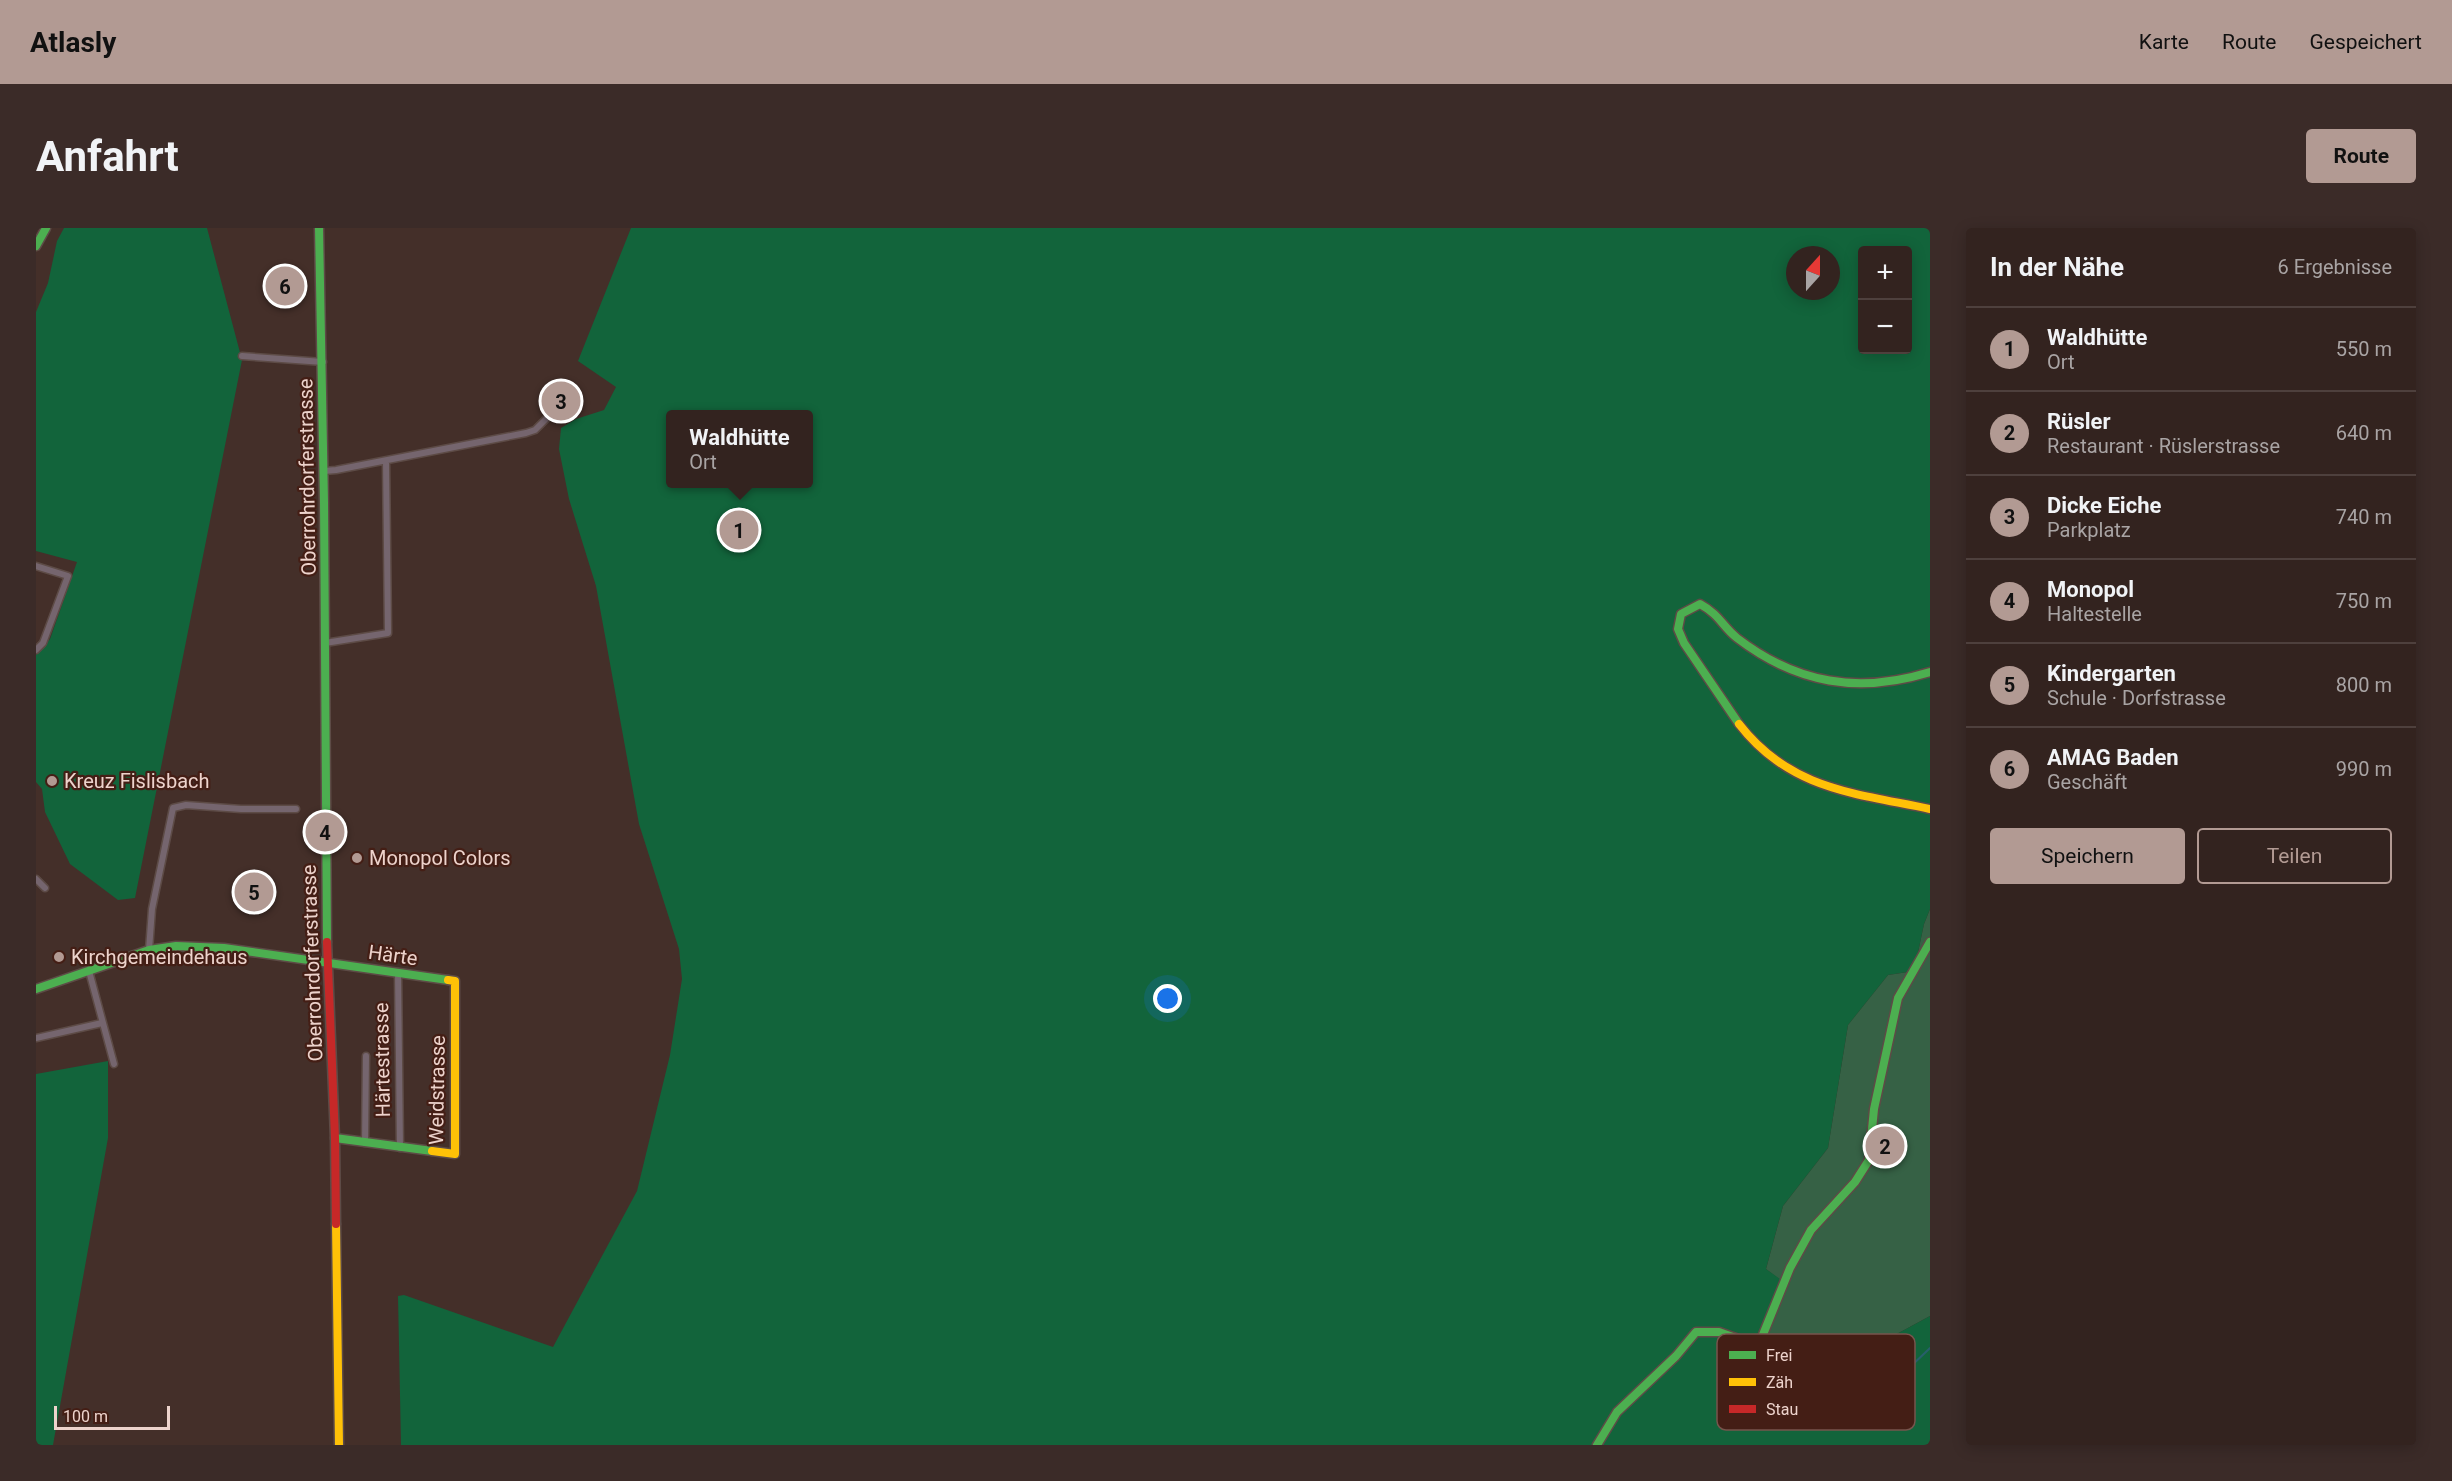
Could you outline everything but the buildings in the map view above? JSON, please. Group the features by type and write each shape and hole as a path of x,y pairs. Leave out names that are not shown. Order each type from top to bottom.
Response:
{"street":[{"path":"36,246 46,228"},
{"name":"Oberrohrdorferstrasse","path":"319,228 324,471 325,900 335,1138 339,1445"},
{"path":"242,356 323,362"},
{"path":"324,471 526,434 535,430 548,417"},
{"path":"325,643 388,633 386,461"},
{"path":"36,566 68,576 43,643 36,650"},
{"path":"1930,672 1888,683 1848,684 1819,679 1793,671 1754,650 1732,634 1716,614 1700,604 1681,614 1678,629 1684,643 1736,722 1771,758 1797,775 1825,787 1930,809"},
{"path":"149,950 152,909 173,808 186,805 241,809 296,809"},
{"path":"36,879 45,888"},
{"path":"1763,1334 1790,1268 1811,1230 1856,1182 1869,1160 1874,1109 1898,998 1930,942"},
{"name":"Härte","path":"36,989 149,950 176,946 224,948 455,981"},
{"path":"89,971 114,1064"},
{"name":"Härtestrasse","path":"398,972 400,1148"},
{"name":"Weidstrasse","path":"335,1138 455,1154 455,981"},
{"path":"36,1038 102,1023"},
{"path":"366,1056 366,1143"},
{"path":"1597,1445 1617,1412 1677,1356 1696,1332 1714,1330 1724,1334"}],"green space":[{"path":"64,228 207,228 242,360 135,898 118,900 70,864 45,812 42,789 36,782 36,655 50,639 77,562 36,551 36,312 48,283 57,241"},
{"path":"631,228 1930,228 1930,909 1924,924 1914,971 1888,975 1848,1025 1828,1148 1783,1206 1766,1269 1783,1281 1761,1334 1717,1334 1717,1430 1915,1430 1915,1334 1897,1334 1930,1316 1930,1445 401,1445 398,1296 404,1295 553,1347 637,1191 670,1055 682,979 679,949 639,824 596,586 569,499 559,449 561,428 576,419 604,410 616,387 578,361"},
{"path":"1930,909 1930,1316 1897,1334 1761,1334 1783,1282 1766,1269 1783,1206 1828,1148 1848,1025 1888,975 1914,971 1924,924"},
{"path":"108,1061 108,1138 53,1445 36,1445 36,1074"}],"waterway":[{"path":"1915,1362 1930,1348"}],"traffic: fast":[{"path":"36,246 46,228"},
{"path":"319,228 324,502 327,942"},
{"path":"1739,724 1684,643 1678,629 1681,614 1700,604 1712,612 1732,634 1760,654 1806,675 1854,683 1904,679 1930,672"},
{"path":"1763,1334 1790,1268 1811,1230 1855,1182 1869,1160 1874,1109 1898,998 1930,942"},
{"path":"36,989 149,950 176,946 224,948 448,980"},
{"path":"335,1138 432,1151"},
{"path":"1597,1445 1617,1412 1676,1356 1696,1332 1725,1334"}],"traffic: slow":[{"path":"1739,724 1759,746 1780,763 1802,776 1850,792 1930,809"},
{"path":"432,1151 455,1154 455,981 448,980"},
{"path":"336,1224 339,1445"}],"traffic: jam":[{"path":"327,942 336,1224"}],"place":[{"name":"AMAG Baden","path":"285,286"},
{"name":"Dicke Eiche","path":"561,401"},
{"name":"Waldhütte","path":"739,530"},
{"name":"Kreuz Fislisbach","path":"52,781"},
{"name":"Monopol","path":"325,832"},
{"name":"Monopol Colors","path":"357,858"},
{"name":"Kindergarten","path":"254,892"},
{"name":"Kirchgemeindehaus","path":"59,957"},
{"name":"Rüsler","path":"1885,1146"}]}
